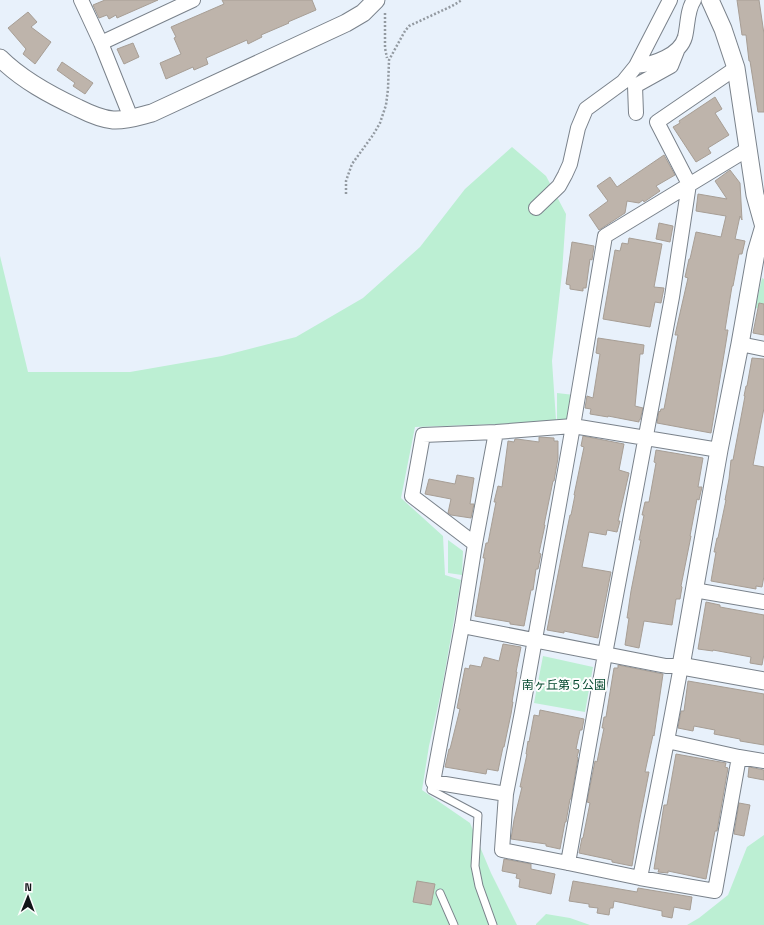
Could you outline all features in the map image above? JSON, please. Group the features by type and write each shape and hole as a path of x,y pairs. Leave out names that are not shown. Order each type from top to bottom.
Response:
{"street":[{"path":"81,0 101,43 131,118"},
{"path":"101,43 157,18 171,4 193,0"},
{"path":"536,208 559,186 565,175 570,164 578,128 586,109 622,82 636,66 670,0"},
{"path":"636,112 635,86 671,66 684,39 689,12 694,0"},
{"path":"640,878 681,666 719,450 756,253 764,226 755,195 736,68 723,29 710,0"},
{"path":"0,58 15,72 33,85 89,114 112,120 131,118 152,113 346,23 363,13 377,2"},
{"path":"636,66 645,65 670,56 677,51"},
{"path":"568,863 605,654 672,297 690,184 657,122 736,68"},
{"path":"739,757 715,891 640,878 502,850 506,794 535,641 605,236 748,149"},
{"path":"740,344 764,349"},
{"path":"474,544 412,496 423,435 496,432 573,426 719,450"},
{"path":"496,432 474,544 462,626 433,782 506,794"},
{"path":"694,590 764,602"},
{"path":"462,626 666,666 681,666 764,681"},
{"path":"667,741 764,761"}],"lane":[{"path":"433,782 431,790 478,815 475,866 479,886 493,925"},
{"path":"440,893 454,925"}],"path":[{"path":"346,194 346,181 352,164 380,123 388,94 390,60 405,31 409,26 462,0"},
{"path":"377,2 388,58"}],"green space":[{"path":"512,147 546,176 566,214 562,273 552,361 556,420 501,424 415,427 401,498 443,536 445,575 461,580 422,790 470,823 491,873 517,925 0,925 0,256 28,372 130,372 222,356 296,337 363,298 420,247 465,189"},
{"path":"762,278 764,279 764,309 755,308"},
{"path":"557,393 574,395 569,420 557,420"},
{"path":"448,540 463,551 462,575 448,573"},
{"name":"南ヶ丘第５公園","path":"543,656 593,667 585,712 534,703"},
{"path":"764,835 764,925 687,925 699,918 728,895 747,847"},
{"path":"546,914 570,918 590,925 536,925"}],"building":[{"path":"105,0 158,0 117,18 116,15 109,19 107,15 99,18 93,5"},
{"path":"222,0 312,0 316,10 261,35 262,37 248,44 247,40 206,58 208,64 194,70 193,67 166,79 160,63 181,54 174,38 176,37 171,27 224,4"},
{"path":"737,0 759,0 764,34 764,112 758,112 746,35 742,35"},
{"path":"28,12 37,22 31,27 51,42 35,64 23,54 26,49 8,28"},
{"path":"133,43 139,57 124,64 117,49"},
{"path":"62,62 93,83 85,94 73,86 75,83 57,70"},
{"path":"715,97 722,109 715,113 729,135 708,148 711,153 696,162 673,127 680,123 679,121"},
{"path":"664,155 675,175 656,186 660,191 644,202 643,200 639,203 627,201 625,213 599,230 589,215 608,201 597,186 610,177 617,187"},
{"path":"730,170 740,183 742,220 740,216 735,239 745,241 742,254 739,254 732,286 725,330 728,330 711,433 657,423 659,411 660,412 661,409 664,409 678,335 675,335 688,278 685,277 696,232 721,237 726,216 696,211 698,194 727,199 715,181"},
{"path":"659,223 673,226 670,242 656,239"},
{"path":"629,238 662,244 654,287 664,288 661,303 655,302 650,327 603,319 615,250 620,251 622,243 628,244"},
{"path":"572,242 594,246 592,260 590,259 586,288 583,288 583,291 570,289 570,285 566,284"},
{"path":"759,303 764,304 764,335 753,333"},
{"path":"598,338 644,345 643,354 640,354 635,406 643,408 639,422 590,414 591,409 585,408 587,396 593,398 600,354 596,353"},
{"path":"752,358 764,359 764,408 753,465 764,467 764,576 762,587 756,586 756,589 711,581 716,552 714,552 726,500 731,460 733,460"},
{"path":"583,436 624,444 619,470 629,473 618,521 620,521 617,532 607,530 606,535 589,532 582,567 611,572 598,638 564,631 564,633 547,630 584,447 581,446"},
{"path":"539,437 554,438 554,441 558,441 558,458 544,525 538,569 536,569 533,590 531,590 524,626 475,616 485,558 483,558 486,543 488,543 498,486 502,487 508,441 514,442 515,439 517,439 539,442"},
{"path":"656,450 703,458 698,487 702,487 699,500 697,499 680,599 676,599 672,625 644,621 639,648 625,645 629,618 627,618 641,540 639,540 644,515 642,515 645,502 649,502 656,463 654,462"},
{"path":"457,475 474,478 470,504 474,504 471,518 451,515 448,513 451,499 425,494 429,479 455,484"},
{"path":"706,602 720,605 720,607 764,615 764,654 762,665 750,663 751,657 713,650 698,649"},
{"path":"503,644 521,647 516,672 511,714 498,771 487,769 486,774 445,767 460,709 457,708 465,668 469,669 470,665 481,667 484,657 499,661"},
{"path":"618,665 663,674 654,736 653,735 645,772 649,772 632,866 579,853 590,803 587,802 595,761 597,762 604,728 602,728 604,717 606,717 614,668 618,668"},
{"path":"688,681 764,694 764,745 740,741 740,739 714,734 715,730 694,726 693,731 678,728 681,711 684,711"},
{"path":"540,710 584,719 576,749 579,750 578,758 560,849 546,846 546,844 511,839 522,787 520,787 527,754 528,741 529,742 534,715 539,716"},
{"path":"676,754 726,763 725,767 728,768 717,831 715,831 706,879 668,871 668,873 658,872 659,869 654,869 664,805 667,805"},
{"path":"749,767 764,770 764,780 748,777"},
{"path":"739,803 750,805 744,836 734,834"},
{"path":"504,859 531,864 531,869 555,874 551,894 519,887 520,879 516,878 517,874 502,871"},
{"path":"417,881 435,884 431,905 413,902"},
{"path":"573,881 637,892 638,888 692,897 690,910 674,907 672,918 662,916 662,911 614,901 613,908 610,908 609,915 597,913 598,908 589,907 589,904 569,901"}]}
